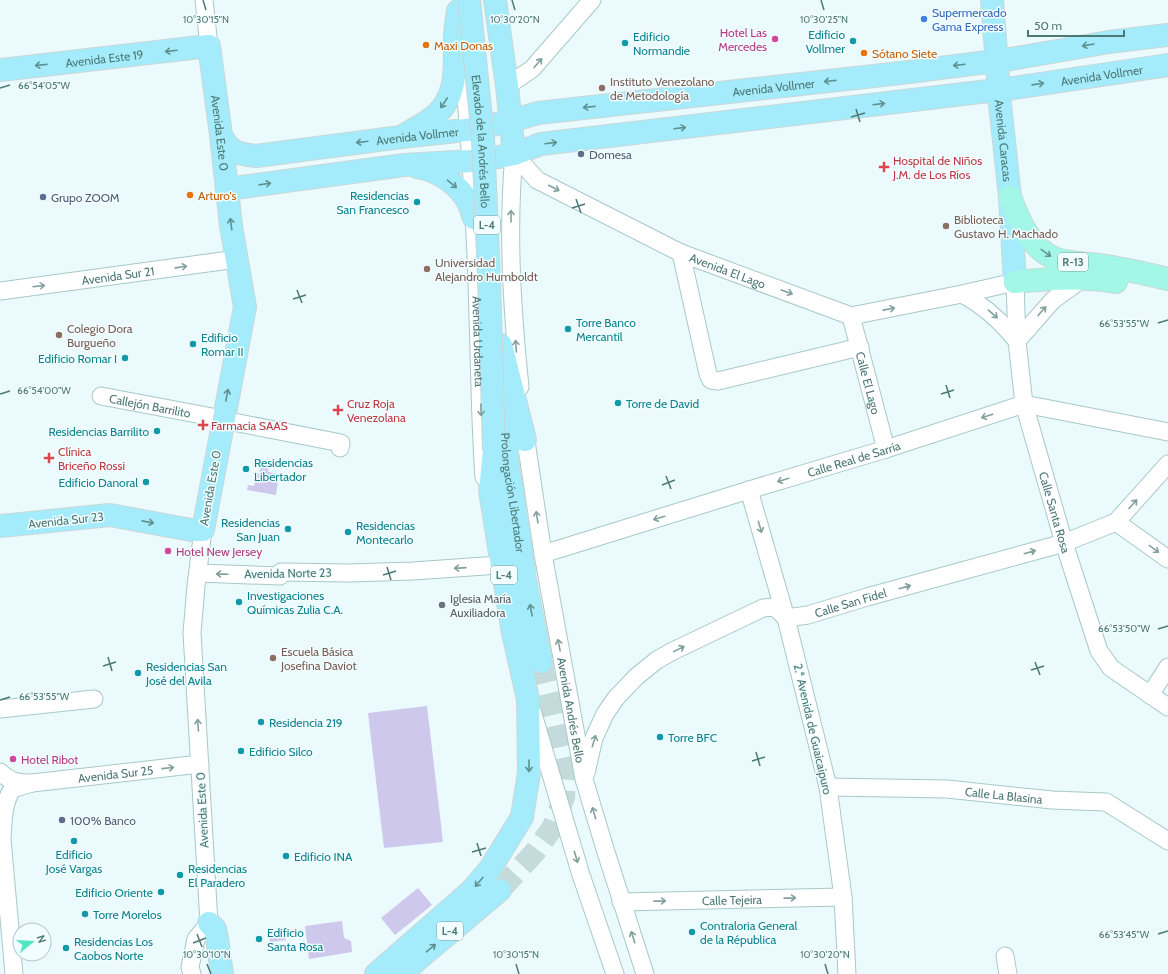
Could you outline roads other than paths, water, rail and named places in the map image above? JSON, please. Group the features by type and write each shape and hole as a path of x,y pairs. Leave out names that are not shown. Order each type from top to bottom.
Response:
{"highway":[{"name":"R-13","path":"1010,197 1028,236 1044,252 1054,258 1118,268 1168,279"},
{"name":"R-13","path":"1015,282 1082,279 1109,281 1168,294"}],"main road":[{"name":"Elevado de la Andrés Bello","path":"484,0 494,160 497,277 501,345"},
{"path":"495,0 507,86 514,154"},
{"name":"Avenida Caracas","path":"992,0 1010,197 1015,282"},
{"name":"Elevado de la Andrés Bello","path":"461,4 483,138 490,286 494,450 490,491 513,633"},
{"path":"461,4 472,102 486,110 493,110 500,107 504,102 507,86"},
{"path":"401,137 425,123 438,113 451,91 456,62 454,48 461,4"},
{"name":"Avenida Vollmer","path":"221,135 227,146 241,155 256,156 401,137 469,130 511,121 538,113 894,74 998,60 1110,42 1168,35"},
{"name":"Avenida Este 19","path":"0,70 209,46"},
{"name":"Avenida Este 0","path":"202,530 245,307 231,226 209,46"},
{"name":"Avenida Vollmer","path":"227,189 404,165 472,161 514,154 541,144 1000,89 1168,65"},
{"path":"404,165 430,170 453,184 462,193 469,204 474,218"},
{"name":"L-4","path":"501,345 525,440"},
{"name":"Prolongación Libertador","path":"501,345 504,424 508,467 525,580 541,662"},
{"name":"Avenida Sur 23","path":"0,526 110,515 191,530 202,530"},
{"name":"L-4","path":"376,974 471,891 490,869 522,817 529,773 528,699 513,633"},
{"name":"L-4","path":"402,974 500,890"},
{"path":"209,923 214,974"},
{"path":"209,923 215,930 222,974"}],"street":[{"name":"Avenida Este 0","path":"204,0 209,46"},
{"path":"507,86 532,69 592,0"},
{"name":"Avenida Urdaneta","path":"461,4 472,161 481,440 488,509 513,633"},
{"path":"514,154 511,188 511,280 525,440"},
{"name":"Avenida El Lago","path":"514,154 537,180 681,253 851,316"},
{"path":"681,253 708,374 711,380 718,381 860,347"},
{"name":"Avenida Sur 21","path":"0,291 237,259"},
{"path":"962,294 987,309 1017,341 1053,300 1082,279"},
{"path":"851,316 1015,282"},
{"name":"Calle Santa Rosa","path":"1015,282 1017,341 1024,404 1064,543 1099,651 1111,668 1168,707"},
{"name":"Calle El Lago","path":"851,316 886,449"},
{"name":"Callejón Barrilito","path":"101,396 223,419 335,446"},
{"name":"Calle Real de Sarría","path":"543,554 886,449 1024,404 1168,432"},
{"name":"Avenida Andrés Bello","path":"525,440 543,554 584,779 621,902 645,974"},
{"name":"Calle San Fidel","path":"786,618 808,615 867,597 1064,543 1116,522 1168,464"},
{"name":"2.ª Avenida de Guaicaipuro","path":"749,490 786,618 828,787 843,897 847,974"},
{"path":"1116,522 1168,559"},
{"name":"Avenida Este 0","path":"202,530 192,633 209,923"},
{"name":"Avenida Norte 23","path":"198,573 280,576 281,572 349,573 413,571 499,565"},
{"path":"584,779 594,738 605,714 616,698 636,677 657,660 763,608 775,607 786,618"},
{"path":"1150,695 1168,667"},
{"path":"0,709 94,698"},
{"path":"528,699 581,875 615,974"},
{"name":"Avenida Sur 25","path":"0,772 10,780 18,783 32,783 200,764"},
{"name":"Avenida Sur 25","path":"14,974 1,835 9,794 12,789 32,783"},
{"name":"Calle La Blasina","path":"828,787 947,789 1052,800 1106,802 1168,841"},
{"name":"Calle Tejeira","path":"621,902 843,897"},
{"path":"192,974 190,967 196,939 209,923"},
{"path":"1005,956 1008,974"}],"tunnel":[{"path":"500,890 535,852 553,827 564,797 566,773 541,662"}],"place":[{"name":"Supermercado Gama Express","path":"924,19"},
{"name":"Hotel Las Mercedes","path":"775,39"},
{"name":"Edificio Vollmer","path":"853,41"},
{"name":"Edificio Normandie","path":"625,43"},
{"name":"Maxi Donas","path":"426,45"},
{"name":"Sótano Siete","path":"864,53"},
{"name":"Instituto Venezolano de Metodología","path":"602,88"},
{"name":"Domesa","path":"581,154"},
{"name":"Hospital de Niños J.M. de Los Ríos","path":"884,167"},
{"name":"Arturo's","path":"190,195"},
{"name":"Grupo ZOOM","path":"43,197"},
{"name":"Residencias San Francesco","path":"417,202"},
{"name":"Biblioteca Gustavo H. Machado","path":"946,226"},
{"name":"Universidad Alejandro Humboldt","path":"427,269"},
{"name":"Torre Banco Mercantil","path":"568,329"},
{"name":"Colegio Dora Burgueño","path":"59,335"},
{"name":"Edificio Romar II","path":"193,344"},
{"name":"Edificio Romar I","path":"125,358"},
{"name":"Torre de David","path":"618,403"},
{"name":"Cruz Roja Venezolana","path":"338,410"},
{"name":"Farmacia SAAS","path":"203,425"},
{"name":"Residencias Barrilito","path":"157,431"},
{"name":"Clínica Briceño Rossi","path":"49,458"},
{"name":"Residencias Libertador","path":"246,469"},
{"name":"Edificio Danoral","path":"146,482"},
{"name":"Residencias San Juan","path":"288,529"},
{"name":"Residencias Montecarlo","path":"348,532"},
{"name":"Hotel New Jersey","path":"168,551"},
{"name":"Investigaciones Químicas Zulia C.A.","path":"239,602"},
{"name":"Iglesia María Auxiliadora","path":"442,605"},
{"name":"Escuela Básica Josefina Daviot","path":"273,658"},
{"name":"Residencias San José del Avila","path":"138,673"},
{"name":"Residencia 219","path":"261,722"},
{"name":"Torre BFC","path":"660,737"},
{"name":"Edificio Silco","path":"241,751"},
{"name":"Hotel Ribot","path":"13,759"},
{"name":"100% Banco","path":"62,820"},
{"name":"Edificio José Vargas","path":"74,841"},
{"name":"Edificio INA","path":"286,856"},
{"name":"Residencias El Paradero","path":"180,875"},
{"name":"Edificio Oriente","path":"161,892"},
{"name":"Torre Morelos","path":"85,914"},
{"name":"Contraloria General de la Républica","path":"692,932"},
{"name":"Edificio Santa Rosa","path":"259,939"},
{"name":"Residencias Los Caobos Norte","path":"66,948"}]}
